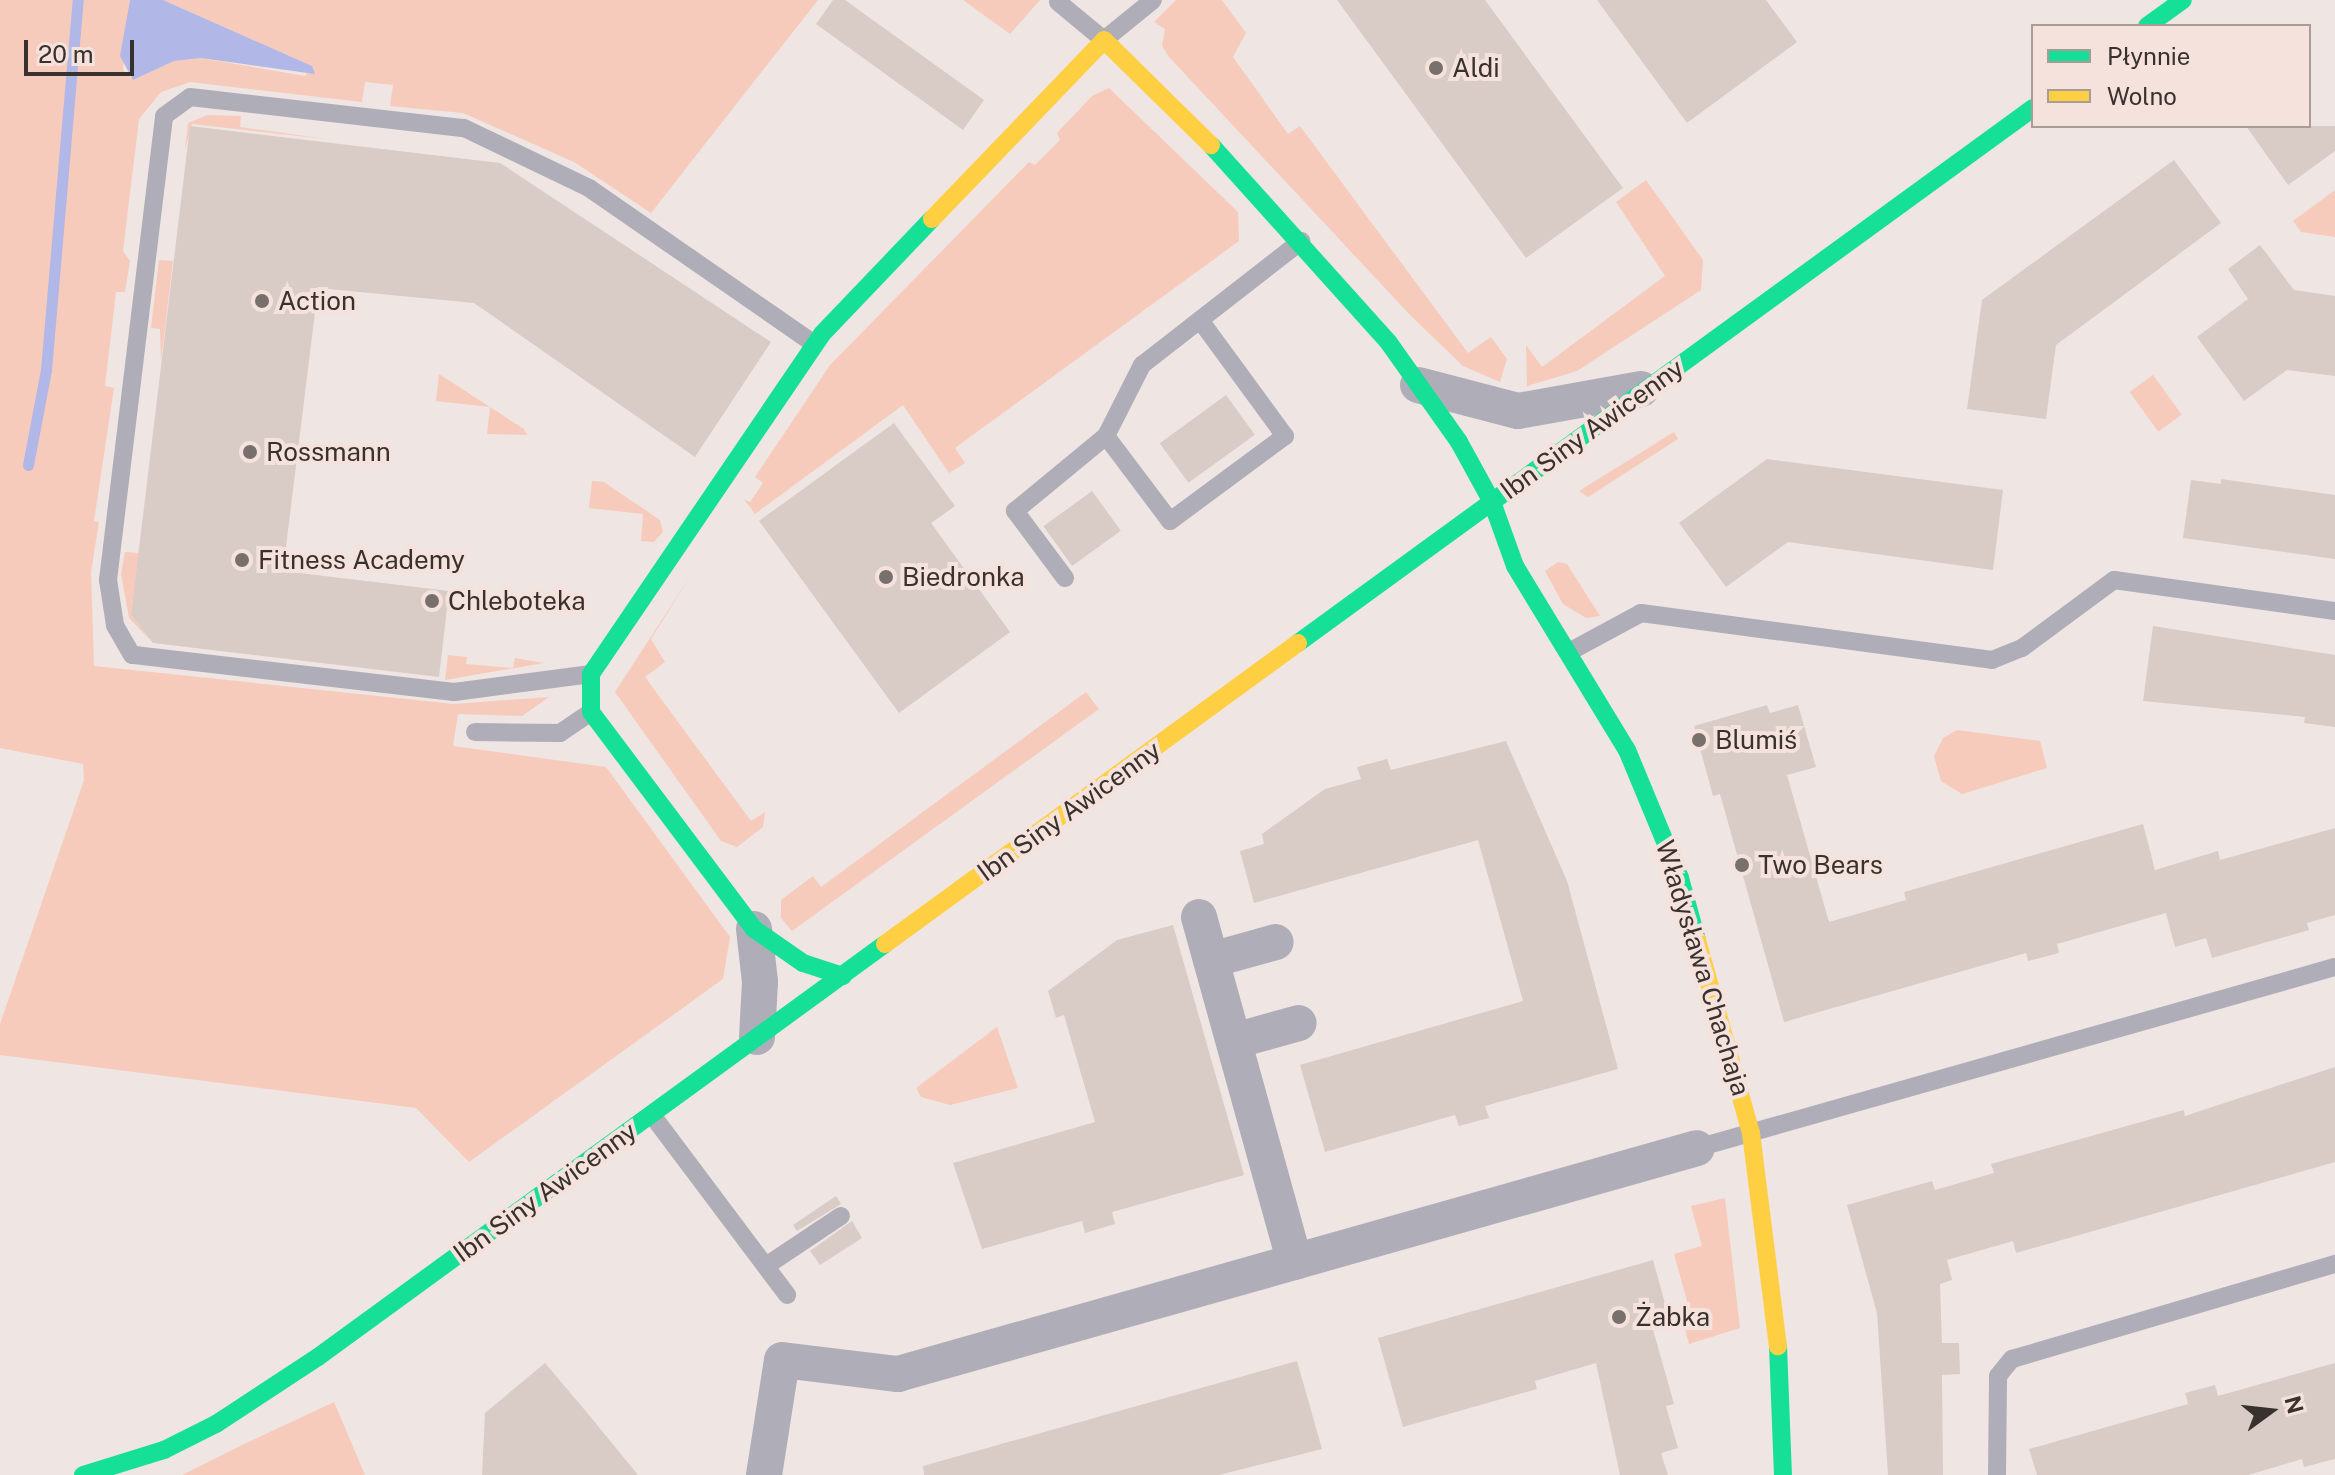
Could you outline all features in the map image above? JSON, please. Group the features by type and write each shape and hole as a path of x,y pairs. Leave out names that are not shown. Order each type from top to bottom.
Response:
{"street":[{"path":"2150,24 2183,0"},
{"name":"Władysława Chachaja","path":"1104,40 1303,239 1418,385 1492,502 1515,566 1627,750 1656,813 1702,948 1751,1133 1776,1309 1783,1475"},
{"path":"843,976 803,963 754,929 591,712 591,674 814,344 1104,40"},
{"name":"Ibn Siny Awicenny","path":"83,1475 134,1468 216,1424 305,1365 2031,109"},
{"path":"1418,385 1518,411 1650,387"},
{"path":"1199,917 1295,1262"},
{"path":"754,929 760,982 757,1037"},
{"path":"1211,960 1276,942"},
{"path":"1234,1041 1299,1023"},
{"path":"764,1475 782,1360 898,1374 1697,1148"}],"lane":[{"path":"1058,2 1104,40 1153,0"},
{"path":"591,674 454,692 132,655 115,625 108,580 164,116 190,97 464,128 589,188 814,344"},
{"path":"1065,578 1015,511 1106,436 1142,365 1303,239"},
{"path":"1106,436 1170,521 1285,436 1200,320"},
{"path":"1569,652 1641,613 1992,660 2022,648 2114,580 2335,611"},
{"path":"475,732 560,733 591,712"},
{"path":"1697,1148 2335,967"},
{"path":"652,1115 787,1295"},
{"path":"766,1266 841,1216"},
{"path":"1997,1475 1998,1376 2012,1359 2335,1264"}],"shaded area":[{"path":"0,0 130,0 123,70 133,80 174,61 201,58 305,76 312,66 163,0 818,0 651,213 574,162 463,113 390,106 393,85 365,82 362,102 190,82 161,92 139,119 123,251 130,261 125,292 116,292 105,386 114,388 94,521 99,522 91,572 94,666 454,704 549,697 522,716 458,714 453,746 606,767 730,937 723,979 469,1162 416,1108 0,1055 0,1024 84,780 83,764 0,748"},
{"path":"963,0 1040,0 1010,34"},
{"path":"1176,0 1222,0 1246,33 1233,57 1288,134 1300,126 1468,353 1491,337 1507,359 1500,382 1463,366 1411,316 1169,57 1162,46 1165,29 1154,22"},
{"path":"1109,88 1238,212 1239,241 955,448 965,463 949,473 903,405 755,514 744,499 750,502 763,483 755,477 830,365 1029,162 1035,165 1060,140 1057,133 1092,96"},
{"path":"207,115 241,116 240,127 334,140 192,124 185,150 188,123"},
{"path":"1646,180 1703,260 1701,290 1577,371 1527,386 1526,345 1542,367 1665,276 1616,202"},
{"path":"2335,190 2335,237 2301,232 2293,221"},
{"path":"159,260 173,261 161,362 160,329 151,328"},
{"path":"439,374 490,407 436,401"},
{"path":"2153,375 2182,415 2158,432 2130,392"},
{"path":"490,407 524,429 527,435 487,434"},
{"path":"1674,432 1678,439 1588,497 1579,491"},
{"path":"592,481 604,482 660,520 663,532 654,542 641,541 643,514 589,508"},
{"path":"125,552 139,553 131,615 153,643 129,618 121,574"},
{"path":"1558,562 1567,564 1600,616 1586,618 1563,604 1545,571"},
{"path":"693,572 651,639 665,662 645,677 751,821 765,812 763,827 737,847 721,841 615,692"},
{"path":"448,655 467,657 466,664 513,668 515,658 544,663 445,680"},
{"path":"1086,692 1099,709 792,931 781,918 781,900 813,876 821,887"},
{"path":"1957,730 2040,741 2047,768 1962,794 1941,781 1934,756 1943,738"},
{"path":"997,1027 1018,1088 950,1105 921,1097 916,1088"},
{"path":"1725,1198 1740,1328 1689,1344 1682,1319 1691,1315 1674,1254 1702,1246 1691,1206"},
{"path":"334,1402 365,1475 182,1475 242,1445"}],"water":[{"path":"130,0 163,0 312,66 315,74 201,58 174,61 133,80 120,56"}],"building":[{"path":"833,0 845,0 984,100 963,130 816,24"},
{"path":"1337,0 1485,0 1623,188 1526,258"},
{"path":"1597,0 1766,0 1797,42 1687,123"},
{"path":"190,126 500,163 771,342 695,457 474,303 318,288 283,571 449,591 439,677 153,643 131,615"},
{"path":"2335,126 2335,151 2288,185 2247,128"},
{"path":"2174,160 2221,223 2056,345 2046,419 1967,409 1982,300"},
{"path":"2260,245 2294,290 2335,296 2335,376 2287,370 2244,401 2197,337 2248,299 2228,269"},
{"path":"1226,395 1255,435 1188,483 1160,443"},
{"name":"Biedronka","path":"894,423 955,506 931,523 1010,632 899,713 759,521"},
{"path":"1767,459 2003,490 1993,570 1788,542 1726,587 1679,523"},
{"path":"2221,479 2335,495 2335,559 2183,538 2191,480 2221,484"},
{"path":"1092,491 1121,531 1072,566 1043,526"},
{"path":"2153,626 2335,655 2335,727 2304,723 2305,717 2143,701"},
{"path":"1767,705 1770,713 1798,705 1816,767 1787,775 1829,922 1906,900 1904,892 2143,824 2155,870 2218,851 2220,860 2335,828 2335,915 2307,923 2309,930 2212,958 2206,938 2175,947 2166,913 2057,944 2059,953 2028,961 2026,953 1784,1022 1720,794 1713,796 1694,726"},
{"path":"1506,741 1567,881 1618,1069 1485,1106 1489,1118 1459,1126 1455,1115 1325,1152 1300,1065 1523,1001 1478,840 1254,903 1240,851 1264,844 1262,834 1325,789 1361,779 1357,767 1387,759 1391,770"},
{"path":"1173,925 1244,1175 1112,1212 1115,1224 1085,1233 1082,1221 982,1249 953,1163 1095,1122 1064,1015 1056,1018 1048,991 1117,940"},
{"path":"2335,1067 2335,1162 2016,1253 2013,1241 1947,1260 1952,1280 1940,1284 1942,1343 1959,1343 1960,1374 1942,1375 1943,1475 1888,1475 1877,1313 1847,1205 1932,1181 1935,1190 1994,1173 1991,1164 2184,1110 2185,1116"},
{"path":"836,1196 841,1204 797,1231 793,1225"},
{"path":"852,1221 862,1238 820,1265 810,1251"},
{"path":"1653,1260 1670,1321 1652,1326 1674,1404 1666,1406 1678,1448 1661,1453 1668,1475 1620,1475 1596,1363 1535,1381 1537,1389 1403,1427 1378,1338"},
{"path":"1297,1361 1322,1449 1219,1475 924,1475 923,1466"},
{"path":"545,1363 638,1475 482,1475 485,1413"},
{"path":"2335,1363 2335,1459 2304,1467 2302,1459 2248,1475 2037,1475 2029,1449 2188,1404 2185,1393 2215,1385 2218,1396"}],"waterway":[{"path":"28,465 46,370 78,0"}],"traffic: fast":[{"path":"2150,24 2183,0"},
{"path":"1298,643 2031,109"},
{"path":"1211,145 1389,343 1459,442 1492,502 1515,566 1627,750 1680,878 1697,940"},
{"path":"843,976 803,963 754,929 591,712 591,674 822,334 932,219"},
{"path":"83,1475 164,1450 216,1424 318,1357 885,944"},
{"path":"1778,1346 1783,1475"}],"traffic: slow":[{"path":"932,219 1104,40 1211,145"},
{"path":"885,944 1298,643"},
{"path":"1697,940 1751,1133 1778,1346"}],"place":[{"name":"Aldi","path":"1436,68"},
{"name":"Action","path":"262,301"},
{"name":"Rossmann","path":"250,452"},
{"name":"Fitness Academy","path":"242,560"},
{"name":"Biedronka","path":"886,577"},
{"name":"Chleboteka","path":"432,601"},
{"name":"Blumiś","path":"1699,740"},
{"name":"Two Bears","path":"1742,865"},
{"name":"Żabka","path":"1619,1317"}]}
